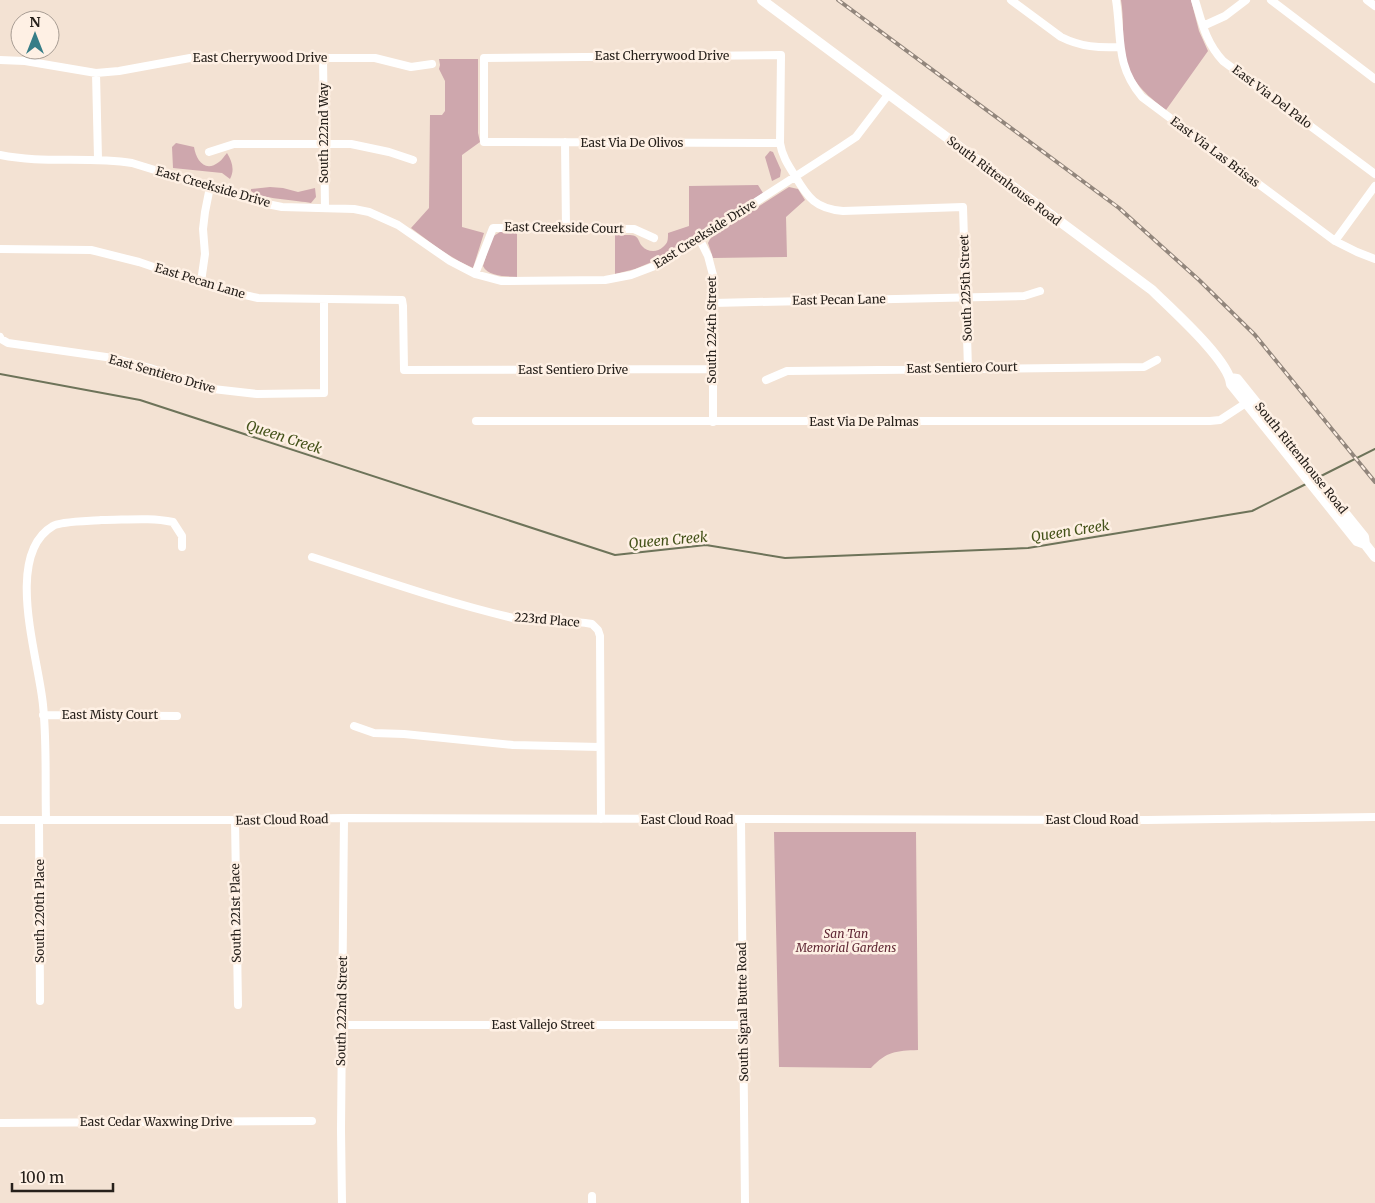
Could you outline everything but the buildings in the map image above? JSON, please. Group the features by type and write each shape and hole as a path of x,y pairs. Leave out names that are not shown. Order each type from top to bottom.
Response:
{"main road":[{"name":"South Rittenhouse Road","path":"762,0 1152,290 1202,340 1230,378 1230,384 1287,446"},
{"name":"South Rittenhouse Road","path":"1230,378 1238,378 1287,446 1364,537 1365,544 1375,557"}],"street":[{"path":"1011,0 1069,41 1089,47 1120,47"},
{"name":"East Via Las Brisas","path":"1116,0 1120,47 1126,72 1142,97 1335,241 1375,259"},
{"name":"East Via Del Palo","path":"1196,0 1202,26 1211,47 1222,61 1375,174"},
{"path":"1202,26 1225,16 1246,0"},
{"path":"1272,0 1375,79"},
{"path":"1367,0 1375,6"},
{"name":"East Cherrywood Drive","path":"484,142 484,58 780,56 780,143"},
{"name":"East Cherrywood Drive","path":"0,60 25,61 96,73 119,71 190,58 375,58 411,67 432,64"},
{"name":"South 222nd Way","path":"323,58 324,208"},
{"path":"96,73 98,159"},
{"name":"East Creekside Drive","path":"0,155 36,159 98,159 132,163 262,203 282,207 354,209 384,218 398,225 450,261 475,274 501,281 615,279 660,264 700,240 850,141 888,94"},
{"name":"East Via De Olivos","path":"484,142 780,143"},
{"path":"565,142 566,228"},
{"path":"780,143 782,154 795,177"},
{"path":"209,152 234,144 351,144 389,152 413,160"},
{"name":"South 225th Street","path":"795,177 812,201 824,208 835,210 963,207 968,368"},
{"path":"1335,241 1375,186"},
{"path":"201,282 205,254 203,229 210,188"},
{"name":"East Creekside Court","path":"475,274 493,228 634,229 654,238"},
{"name":"South 224th Street","path":"700,240 708,256 713,275 713,422"},
{"name":"East Pecan Lane","path":"0,249 91,250 116,255 212,287 258,298 402,300 404,370"},
{"name":"East Pecan Lane","path":"713,303 1024,296 1040,290"},
{"name":"East Sentiero Drive","path":"0,338 8,343 113,358 150,368 213,390 258,394 324,393 324,299"},
{"name":"East Sentiero Court","path":"766,380 787,370 1144,367 1158,360"},
{"name":"East Sentiero Drive","path":"404,370 712,369"},
{"name":"East Via De Palmas","path":"476,421 1210,421 1220,420 1246,403"},
{"name":"South 220th Place","path":"40,1002 44,715 27,610 26,577 34,543 53,525 87,521 157,519 173,522 182,536 182,547"},
{"name":"223rd Place","path":"312,557 371,577 509,617 546,622 592,624 598,630 600,636 601,820"},
{"name":"East Misty Court","path":"44,715 177,716"},
{"path":"354,726 374,733 404,734 513,745 600,747"},
{"name":"East Cloud Road","path":"0,820 344,818 1157,820 1375,817"},
{"name":"South 222nd Street","path":"342,1203 344,818"},
{"name":"South 221st Place","path":"235,820 238,1006"},
{"name":"South Signal Butte Road","path":"741,820 745,1203"},
{"name":"East Vallejo Street","path":"342,1025 744,1025"},
{"name":"East Cedar Waxwing Drive","path":"0,1123 312,1121"}],"green space":[{"path":"1121,0 1191,0 1199,31 1208,51 1166,110 1145,93 1130,72 1124,48"},
{"path":"439,59 478,59 478,133 480,142 462,155 462,227 484,233 473,268 433,245 411,228 429,208 430,115 442,115 445,111 445,81 439,69"},
{"path":"176,143 194,147 199,160 205,166 214,165 227,153 232,166 230,179 222,173 173,168 172,147"},
{"path":"770,151 773,152 781,170 780,177 772,181 765,157"},
{"path":"758,185 763,193 659,259 635,269 615,274 615,235 635,236 644,248 649,251 655,251 661,249 666,244 668,233 689,226 689,186"},
{"path":"270,187 298,192 315,188 316,197 311,203 270,198 251,191 251,189"},
{"path":"789,187 798,189 805,200 786,217 787,257 713,258 708,243 711,237"},
{"path":"500,232 517,232 517,277 493,274 485,270 483,266 492,237"},
{"name":"San Tan Memorial Gardens","path":"774,832 916,832 918,1050 892,1053 882,1058 871,1068 779,1067"}],"waterway":[{"name":"Queen Creek","path":"0,374 140,400 615,555 706,545 785,558 1028,548 1252,511 1306,484"},
{"name":"Queen Creek","path":"1319,477 1375,449"}],"railway":[{"path":"838,0 1119,208 1199,280 1255,335 1375,482"}]}
